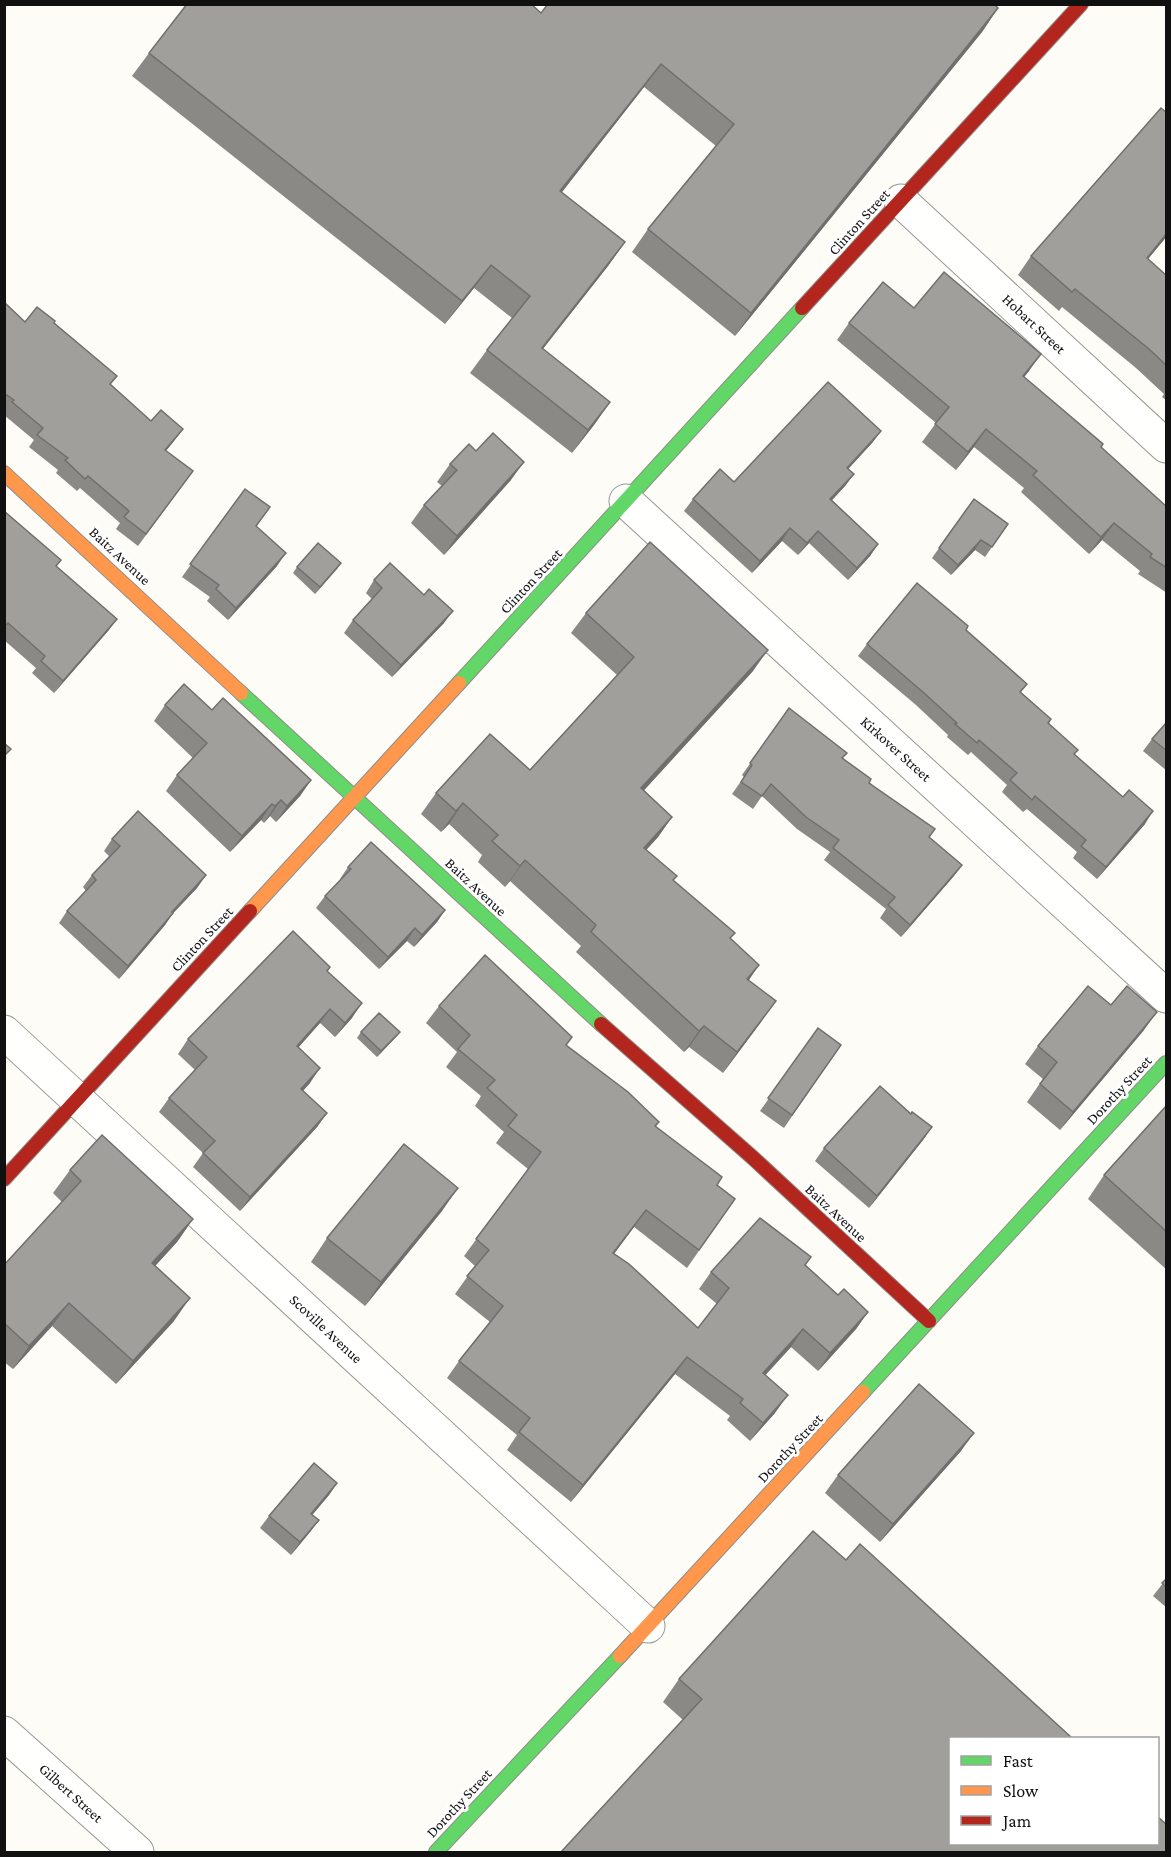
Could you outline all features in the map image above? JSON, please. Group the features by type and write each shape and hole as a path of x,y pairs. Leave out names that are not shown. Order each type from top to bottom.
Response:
{"street":[{"name":"Clinton Street","path":"4,1179 1081,4"},
{"name":"Hobart Street","path":"901,201 1167,446"},
{"name":"Baitz Avenue","path":"4,472 356,796 541,971 752,1157 929,1321"},
{"name":"Kirkover Street","path":"626,501 1167,996"},
{"name":"Scoville Avenue","path":"4,1032 648,1626"},
{"name":"Dorothy Street","path":"436,1852 648,1626 1167,1063"},
{"name":"Gilbert Street","path":"4,1733 137,1852"}],"building":[{"path":"187,4 531,4 541,13 548,4 994,4 998,8 751,313 648,229 734,124 661,64 560,191 625,242 542,348 610,402 588,430 487,350 530,296 491,265 462,301 149,53"},
{"path":"1161,108 1167,113 1167,233 1147,258 1167,276 1167,366 1075,289 1072,292 1031,256"},
{"path":"944,272 1041,354 1023,376 1103,444 1101,447 1167,507 1167,568 1150,557 1152,554 1114,523 1101,537 1033,475 1037,471 986,429 968,452 935,424 949,407 849,323 883,282 914,308"},
{"path":"4,302 25,322 37,307 117,376 110,384 151,421 161,410 183,429 165,450 193,471 146,534 124,517 129,511 88,476 85,479 65,460 68,458 37,435 43,428 4,393"},
{"path":"828,382 881,431 847,468 854,474 830,499 878,544 857,568 818,531 807,543 790,528 760,561 693,499 720,469 734,482"},
{"path":"493,433 524,462 457,536 424,505 457,470 450,464 469,444 476,451"},
{"path":"245,489 270,507 256,526 286,553 236,608 216,589 219,585 190,564"},
{"path":"974,499 1008,524 992,547 981,540 958,565 939,548"},
{"path":"4,511 61,560 56,566 117,619 63,681 41,661 45,656 8,623 4,627"},
{"path":"650,542 768,650 641,788 672,817 644,848 677,876 673,880 735,933 730,938 759,965 747,979 776,1001 737,1052 704,1026 699,1031 591,932 596,925 525,860 520,866 492,841 498,835 463,803 456,811 436,793 490,734 530,770 634,657 586,613"},
{"path":"318,543 341,563 320,587 297,567"},
{"path":"390,563 424,595 429,589 453,611 401,665 353,620 382,588 374,580"},
{"path":"917,583 968,626 966,630 1027,684 1020,692 1051,719 1048,723 1078,750 1074,754 1123,797 1129,790 1153,811 1106,867 1081,846 1086,840 1035,796 1032,800 1010,780 1017,773 979,740 977,743 867,644"},
{"path":"184,684 212,710 223,698 311,780 287,806 281,800 275,806 272,804 242,836 177,775 207,743 165,705"},
{"path":"789,708 847,753 842,758 871,779 869,783 935,829 929,837 962,865 910,925 888,905 895,897 833,848 839,840 806,817 771,784 762,796 741,782 752,765 750,763"},
{"path":"1167,722 1167,751 1152,739"},
{"path":"4,743 11,749 4,756"},
{"path":"138,811 206,875 128,966 67,911 96,880 92,875 120,846 112,839"},
{"path":"371,842 445,910 422,935 415,928 388,957 325,896 351,869 348,867"},
{"path":"293,931 330,967 327,971 362,1003 345,1023 330,1009 297,1046 320,1068 301,1089 327,1113 250,1197 203,1153 215,1141 169,1098 207,1057 188,1039"},
{"path":"485,955 572,1037 566,1045 628,1092 659,1122 655,1126 722,1177 717,1185 735,1199 699,1250 646,1210 613,1253 629,1264 698,1328 729,1288 711,1272 760,1218 811,1257 805,1265 838,1295 844,1289 868,1312 830,1353 803,1329 763,1373 788,1395 763,1423 740,1403 743,1399 687,1357 583,1485 519,1432 530,1418 459,1361 503,1306 467,1276 489,1250 476,1239 541,1152 508,1126 517,1115 487,1088 495,1080 458,1049 470,1035 439,1006"},
{"path":"1088,986 1111,1005 1127,986 1157,1012 1073,1112 1040,1084 1057,1062 1038,1046"},
{"path":"379,1013 400,1032 381,1051 361,1032"},
{"path":"818,1028 841,1045 792,1115 768,1098"},
{"path":"880,1086 911,1114 912,1112 932,1127 877,1196 824,1148"},
{"path":"1167,1105 1167,1232 1104,1175"},
{"path":"102,1135 193,1219 152,1263 190,1298 133,1361 69,1303 29,1346 4,1323 4,1265 81,1181 70,1170"},
{"path":"404,1144 458,1188 381,1282 327,1238"},
{"path":"919,1384 974,1433 893,1524 838,1475"},
{"path":"314,1463 337,1483 311,1514 319,1520 300,1542 269,1516"},
{"path":"813,1531 846,1560 860,1544 1071,1737 949,1737 949,1845 1159,1845 1159,1818 1167,1825 1167,1852 561,1852 702,1699 679,1679"},
{"path":"1167,1578 1167,1588 1162,1583"}],"traffic: fast":[{"path":"459,683 802,308"},
{"path":"241,693 601,1024"},
{"path":"863,1392 1166,1063"},
{"path":"436,1852 620,1656"}],"traffic: slow":[{"path":"4,473 241,693"},
{"path":"250,911 459,683"},
{"path":"620,1656 863,1392"}],"traffic: jam":[{"path":"802,308 1081,4"},
{"path":"4,1179 250,911"},
{"path":"601,1024 752,1157 929,1321"}]}
